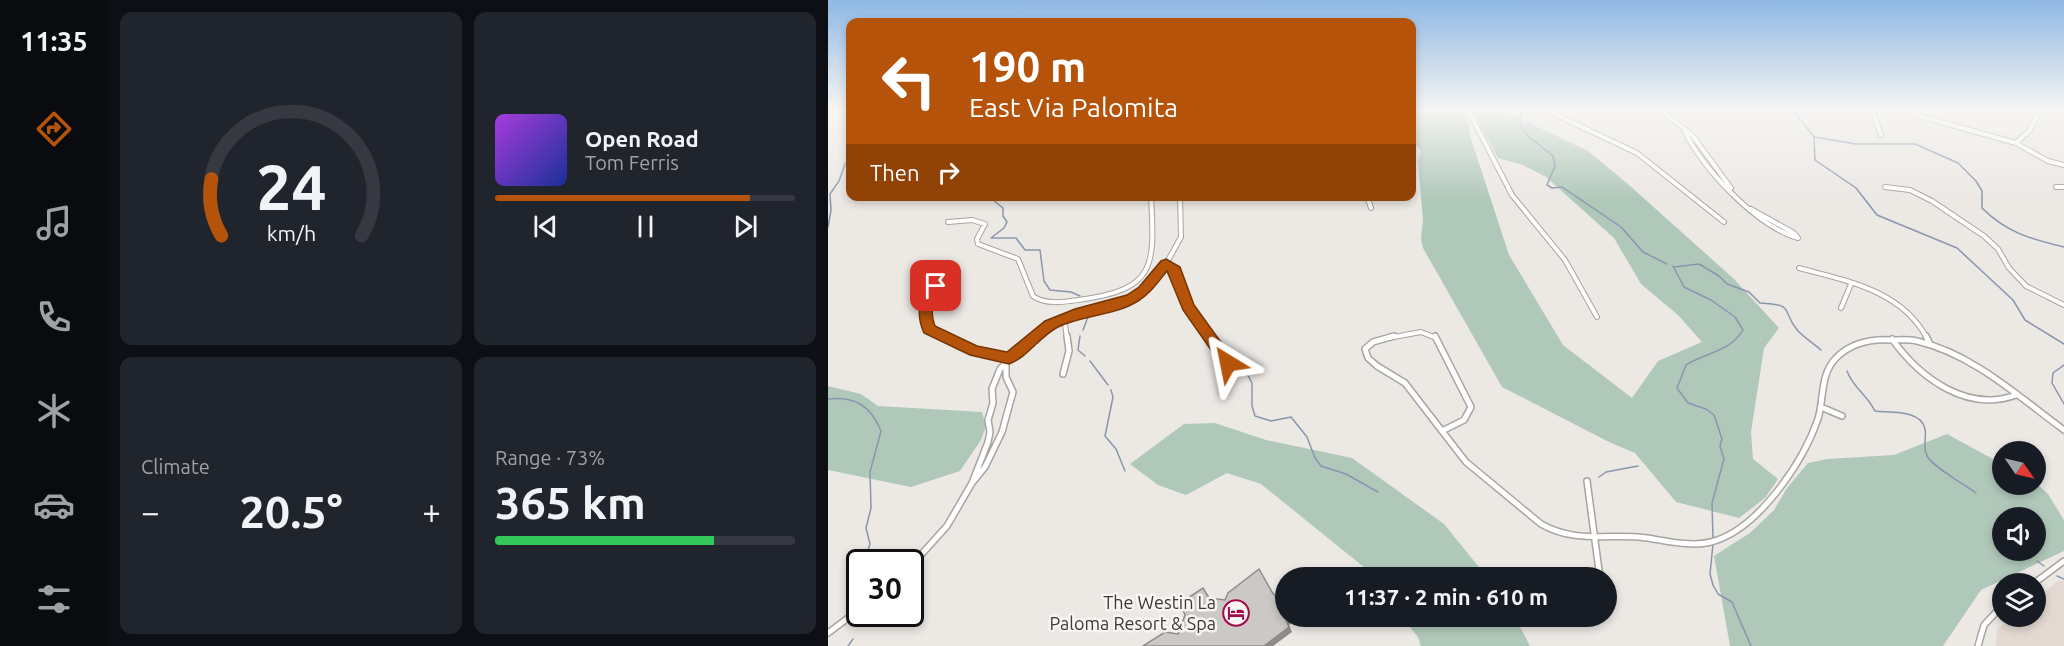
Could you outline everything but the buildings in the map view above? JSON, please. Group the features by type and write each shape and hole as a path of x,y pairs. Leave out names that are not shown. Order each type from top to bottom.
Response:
{"street":[{"path":"1484,140 1512,195 1565,260 1597,317"},
{"path":"1609,140 1636,153 1724,222"},
{"path":"1690,140 1701,158 1722,183 1732,190 1756,216 1780,233 1798,238 1794,233 1751,209"},
{"path":"2004,140 2016,143 2048,160 2064,165"},
{"path":"2016,143 2019,140"},
{"path":"1885,187 1910,190 1932,201 1984,236 2026,286 2064,304"},
{"path":"2056,187 2064,187"},
{"path":"948,222 982,221 985,224 977,239 978,244 985,250 1006,252 1018,259 1035,298 1042,301 1075,300 1122,291 1136,284 1146,268 1153,247 1151,201"},
{"path":"972,483 990,432 988,420 993,403 993,383 1007,361 1040,331 1064,318 1132,299 1144,290 1166,264 1181,237 1180,201"},
{"path":"1369,201 1371,208"},
{"path":"1166,264 1175,270 1188,306 1228,363"},
{"path":"1799,268 1880,293 1900,305 1923,328 1930,344"},
{"path":"1841,308 1851,284"},
{"path":"930,295 924,316 929,330 975,351 1007,361"},
{"path":"1063,374 1069,351 1064,318"},
{"path":"1442,430 1472,414 1432,332 1419,332 1364,346 1368,358 1405,382 1466,462 1541,524 1555,532 1573,537 1633,536 1685,543 1710,542 1737,531 1761,509 1794,468 1821,407 1826,374 1842,353 1873,339 1930,344 1968,360 2064,430"},
{"path":"1892,339 1906,360 1941,387 1968,397 1990,401 2008,400 2016,395"},
{"path":"924,551 947,526 972,483 985,467 998,441 1013,392 1006,377 1007,361"},
{"path":"1821,407 1842,416"},
{"path":"1587,481 1598,567"},
{"path":"2046,574 2064,561"},
{"path":"1978,646 1984,625 1992,617"},
{"path":"828,633 846,620"}],"shaded area":[{"path":"2059,580 2064,581 2064,646 1996,646 1997,629 2000,627 2046,627 2046,591"}],"green space":[{"path":"1416,140 1471,140 1509,255 1563,345 1632,398 1658,361 1702,342 1678,315 1641,284 1614,238 1546,177 1523,165 1498,158 1488,140 1565,140 1588,151 1734,279 1779,328 1764,348 1751,432 1753,459 1778,479 1765,498 1739,518 1676,502 1635,453 1502,387 1423,248 1418,161 1421,151"},
{"path":"828,386 861,394 878,406 982,412 986,426 981,440 960,471 911,487 828,470"},
{"path":"1215,423 1266,440 1352,458 1444,524 1479,567 1364,567 1261,484 1227,473 1186,495 1158,485 1130,464 1184,424"},
{"path":"1947,434 1992,459 1992,495 2046,495 2046,492 2048,494 2064,520 2064,551 2046,559 2046,507 1992,507 1992,561 2043,561 2017,573 1992,573 1992,585 1981,590 1943,646 1730,646 1714,556 1750,533 1774,510 1787,488 1808,463 1828,459 1894,455"},
{"path":"1410,627 1520,627 1530,646 1421,646 1418,637"}],"waterway":[{"path":"1533,140 1553,156 1555,166 1547,185 1552,188 1562,187 1621,227 1643,252 1667,264"},
{"path":"1814,140 1815,160 1856,188 1877,215 1957,248 2013,300 2025,320 2064,344"},
{"path":"1833,140 1856,144 1915,144 1958,163 1976,181 1982,191 1982,208 1991,217 2020,234 2064,247"},
{"path":"828,227 831,210 830,194 839,181 846,163"},
{"path":"994,201 1003,208 1003,216 1007,222 1004,228 991,238 1016,238 1025,250 1040,250 1044,281 1050,290 1071,292 1080,296"},
{"path":"1674,267 1699,264 1719,276 1727,284 1749,292 1760,303 1784,307 1798,331 1821,350"},
{"path":"1673,266 1684,287 1711,300 1735,317 1743,330 1732,343 1686,365 1677,388 1688,403 1706,409 1714,415 1722,439 1720,446 1724,459 1712,503 1713,539"},
{"path":"1083,330 1088,317"},
{"path":"1080,336 1078,350 1085,356"},
{"path":"1090,361 1108,385"},
{"path":"2064,365 2053,373 2052,383 2064,404"},
{"path":"1243,366 1252,383 1252,406 1255,416 1271,421 1291,417 1307,437 1315,458 1321,466 1346,474 1378,492"},
{"path":"1847,371 1875,411 1904,413 1917,418 1925,429 1927,456 1942,471 1976,493"},
{"path":"1111,390 1113,397 1105,436 1116,449 1125,471"},
{"path":"828,399 846,399 861,404 872,415 881,431 870,472 871,508 866,528 870,544 868,549"},
{"path":"1599,477 1606,472 1638,466"},
{"path":"1713,544 1710,574 1713,585 1718,594 1732,602 1751,646"},
{"path":"2037,561 2044,566"},
{"path":"2057,576 2064,579"},
{"path":"848,646 853,639"}],"place":[{"name":"The Westin La Paloma Resort & Spa","path":"1236,613"}],"route":[{"path":"936,286 938,289 930,295 924,316 929,330 975,351 1009,358 1050,325 1075,314 1113,306 1132,299 1144,290 1166,264 1175,270 1188,306 1228,363"}]}
